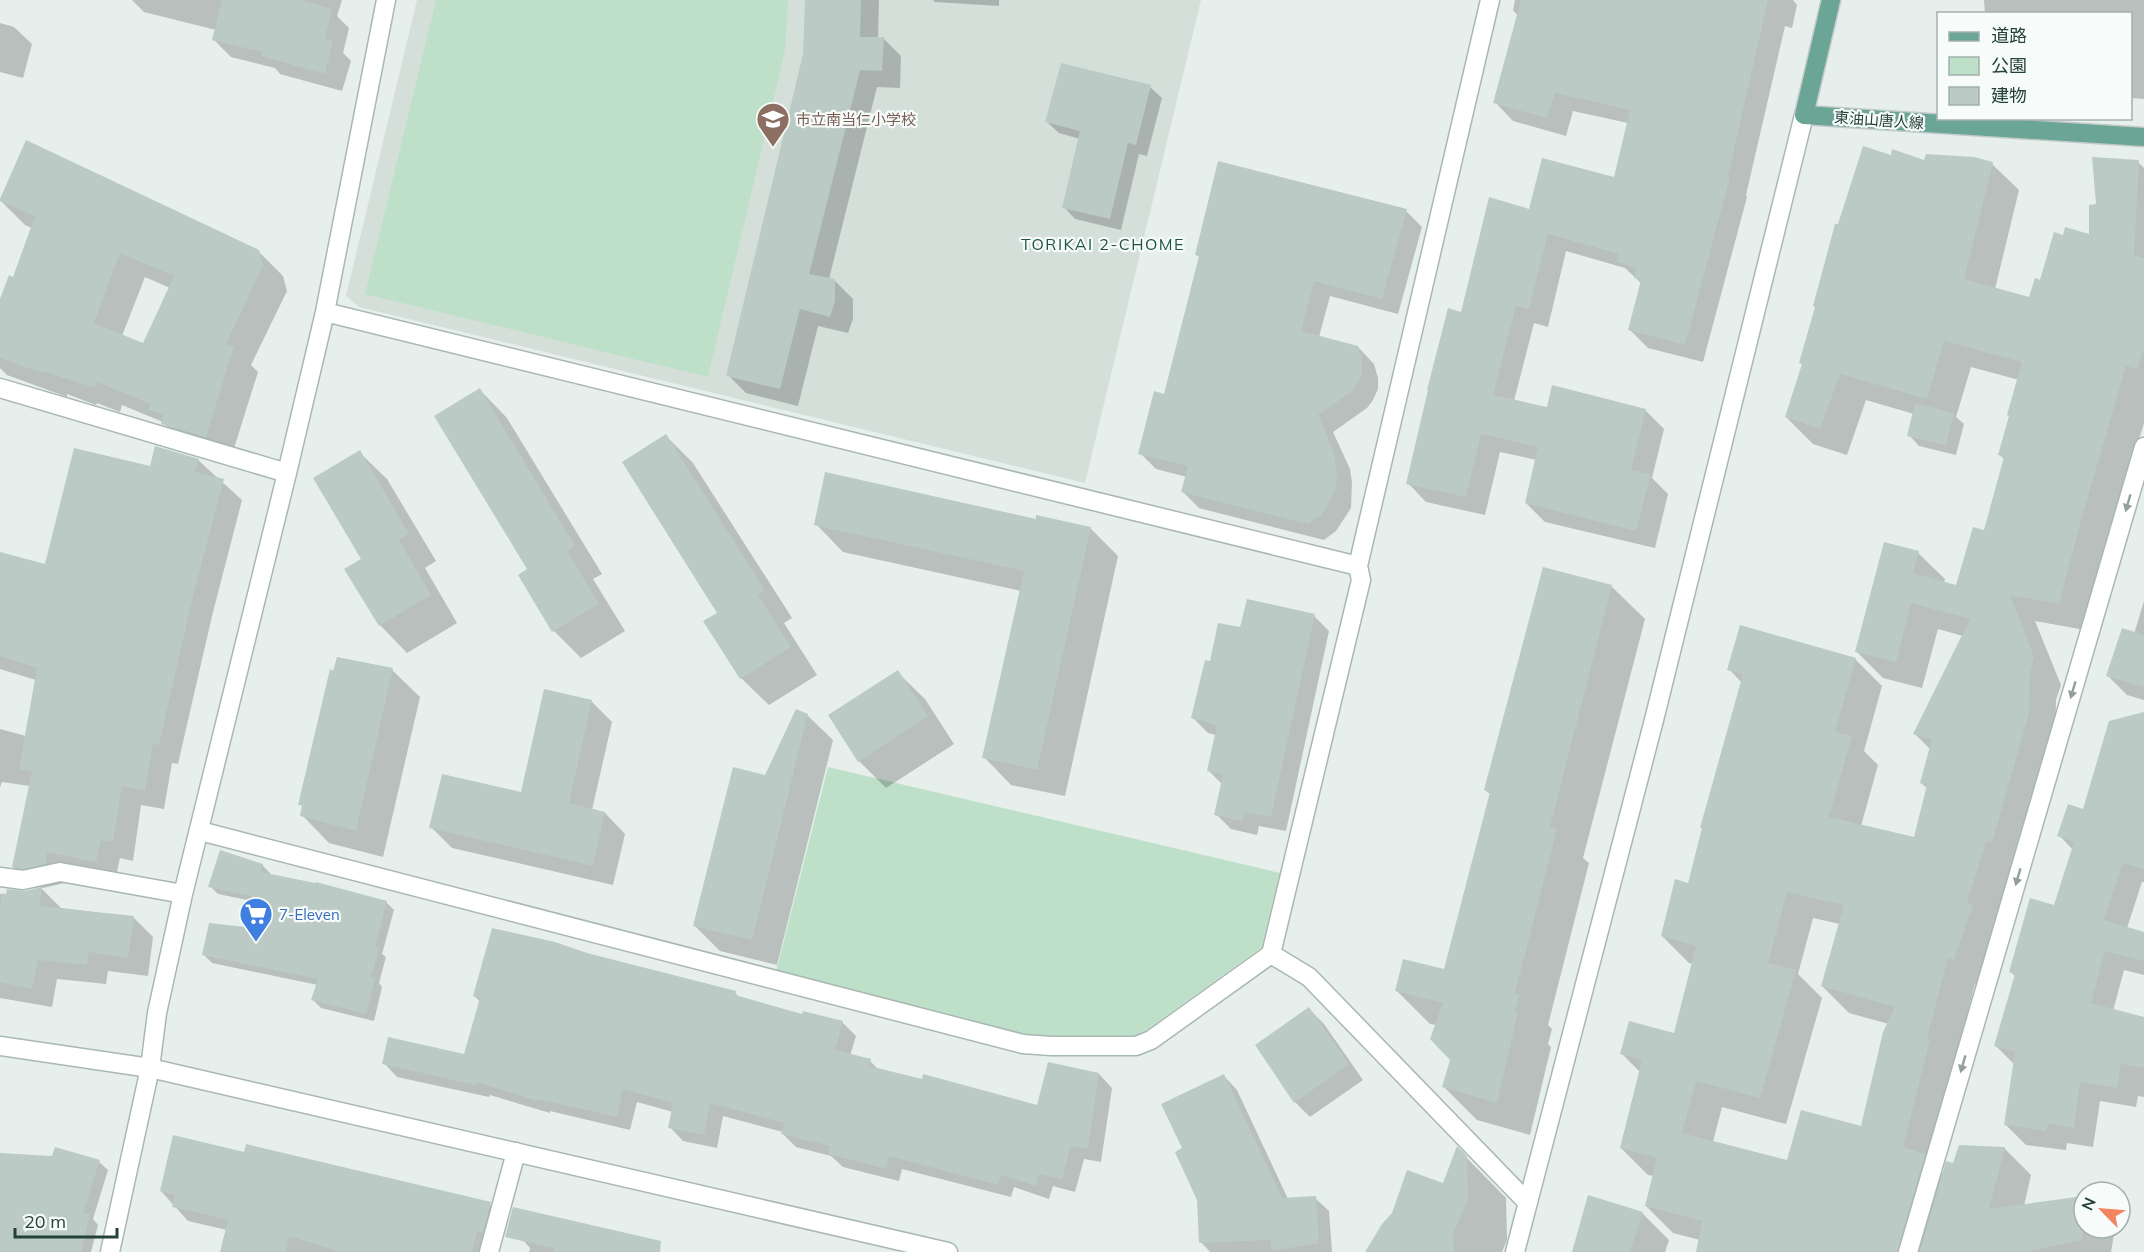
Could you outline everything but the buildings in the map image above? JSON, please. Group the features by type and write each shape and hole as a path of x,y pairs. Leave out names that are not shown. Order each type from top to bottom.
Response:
{"main road":[{"path":"1803,115 1831,0"},
{"name":"東油山唐人線","path":"1803,115 2144,137"}],"street":[{"path":"110,1252 150,1068 158,1013 183,894 288,472 325,312 386,0"},
{"path":"200,831 1023,1044 1137,1046 1151,1040 1271,954 1361,579 1358,566 1490,0"},
{"path":"1515,1252 1654,720 1803,115"},
{"path":"325,312 1358,566"},
{"path":"0,388 288,472"},
{"path":"1908,1252 2144,447"},
{"path":"0,877 23,880 60,872 183,894"},
{"path":"1271,954 1309,977 1527,1203"},
{"path":"0,1046 150,1068 948,1252"},
{"path":"489,1252 516,1152"}],"shaded area":[{"name":"市立南当仁小学校","path":"417,0 1201,0 1085,483 359,307 346,296"}],"green space":[{"path":"436,0 788,0 785,50 708,377 365,294"},
{"path":"828,767 1280,873 1262,947 1137,1037 1050,1037 1017,1034 776,972"}],"place":[{"name":"市立南当仁小学校","path":"773,148"},
{"name":"7-Eleven","path":"256,943"}],"district":[{"name":"TORIKAI 2-CHOME","path":"1103,244"}]}
